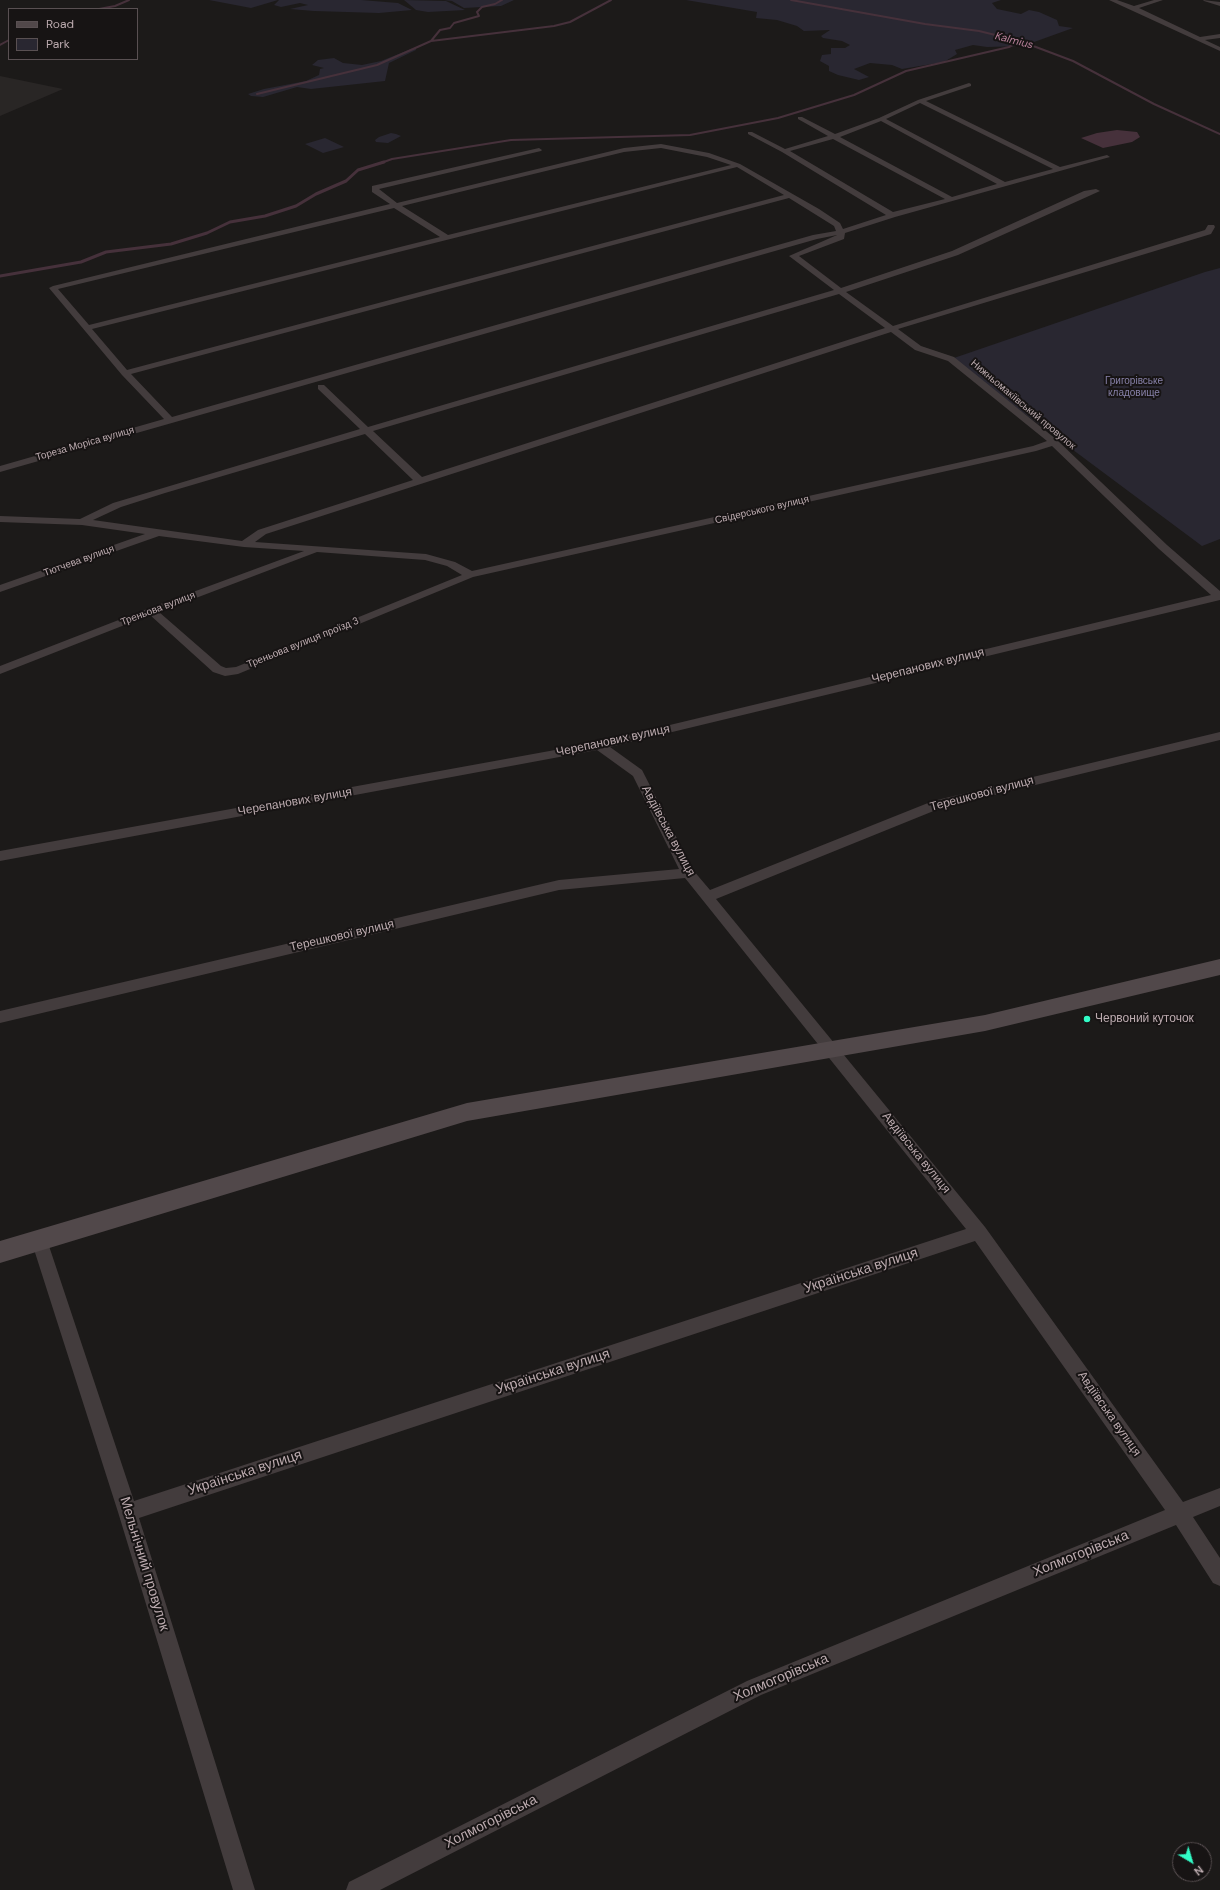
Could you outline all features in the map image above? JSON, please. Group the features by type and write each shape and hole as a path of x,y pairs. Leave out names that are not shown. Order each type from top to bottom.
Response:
{"street":[{"path":"1112,0 1134,8 1220,49"},
{"path":"1134,8 1160,0"},
{"path":"1206,0 1220,4"},
{"path":"1198,39 1220,36"},
{"path":"784,151 835,136 881,119 920,101 968,85"},
{"path":"920,101 1058,169"},
{"path":"800,118 951,199"},
{"path":"881,119 1004,184"},
{"path":"750,134 784,151 892,215"},
{"path":"170,420 86,328 53,288 624,150 646,147 661,146 690,150 738,165 837,225 841,232 892,215 1107,157"},
{"path":"445,237 395,205 375,188 539,150"},
{"path":"86,328 445,237 738,165"},
{"path":"82,522 117,505 153,493 840,291 955,253 1087,193 1096,191"},
{"path":"125,372 789,196"},
{"path":"244,544 262,532 419,480 891,329 1208,232 1211,227"},
{"name":"Нижньомакіївський провулок","path":"841,232 840,237 793,256 918,348 951,359 1054,442 1163,547 1220,596"},
{"name":"Тореза Моріса вулиця","path":"0,469 816,237 841,232"},
{"path":"321,387 419,480"},
{"name":"Свiдерського вулиця","path":"470,575 1028,450 1054,442"},
{"path":"0,519 82,522 244,544 426,557 451,564 470,575"},
{"name":"Тютчева вулиця","path":"0,589 158,532"},
{"name":"Треньова вулиця","path":"0,670 150,611 316,550"},
{"name":"Треньова вулиця проїзд 3","path":"150,611 217,669 226,672 238,670 470,575"},
{"name":"Черепанових вулиця","path":"0,856 599,746 1220,596"},
{"name":"Терешкової вулиця","path":"707,897 938,804 1220,736"},
{"name":"Авдіївська вулиця","path":"599,746 638,773 688,873 979,1232 1180,1514 1220,1576"},
{"name":"Терешкової вулиця","path":"0,1017 559,885 688,873"},
{"path":"0,1252 467,1112 985,1023 1220,967"},
{"name":"Українська вулиця","path":"128,1512 979,1232"},
{"name":"Мельнiчний провулок","path":"39,1240 128,1512 244,1890"},
{"name":"Холмогорівська","path":"357,1890 754,1688 1220,1497"}],"shaded area":[{"path":"0,76 63,89 0,116"},
{"path":"1117,130 1137,132 1140,137 1132,142 1103,148 1081,138 1097,133"}],"green space":[{"path":"209,0 278,0 251,8"},
{"path":"279,0 361,0 398,3 412,10 379,13 314,11 290,9 308,5 300,3 281,7 274,5"},
{"path":"404,0 446,1 465,10 428,12 416,10"},
{"path":"444,0 514,0 501,6 464,8 452,1"},
{"path":"686,0 1001,0 992,3 997,9 1021,14 1029,10 1039,12 1057,20 1059,26 1073,28 1023,46 987,47 973,45 955,50 957,54 944,62 902,69 892,65 870,63 854,69 869,77 859,80 838,75 829,71 829,66 820,61 822,55 831,54 831,48 845,48 850,45 842,41 823,38 821,36 830,30 804,31 797,26 777,20 756,18 757,12"},
{"path":"416,47 416,50 389,63 385,81 311,89 297,87 263,97 251,96 248,94 264,89 306,81 319,75 320,69 324,68 312,65 318,60 334,58 343,63 362,65 381,61"},
{"path":"391,133 401,136 388,143 376,142 375,140 379,137"},
{"path":"325,138 344,147 323,153 305,144"},
{"name":"Григорівське кладовище","path":"1220,268 1220,539 1202,546 951,359 1205,272"}],"waterway":[{"path":"104,8 115,6 129,0"},
{"path":"431,41 440,30 450,28 454,23 479,16 477,12 482,7 495,4 502,0"},
{"path":"431,41 554,26 570,22 611,0"},
{"name":"Kalmius","path":"791,0 925,24 979,31 1020,41"},
{"path":"0,45 8,41"},
{"path":"257,94 377,65 431,41"},
{"path":"382,162 392,159 511,140 690,135 778,118 854,95 906,71 1009,47 1020,41"},
{"name":"Kalmius","path":"1020,41 1073,61 1154,104 1220,134"},
{"path":"0,276 81,262 106,252 171,244 207,233 230,222 265,216 296,206 316,194 346,181 358,170 382,162"}],"place":[{"name":"Червоний куточок","path":"1087,1019"}]}
